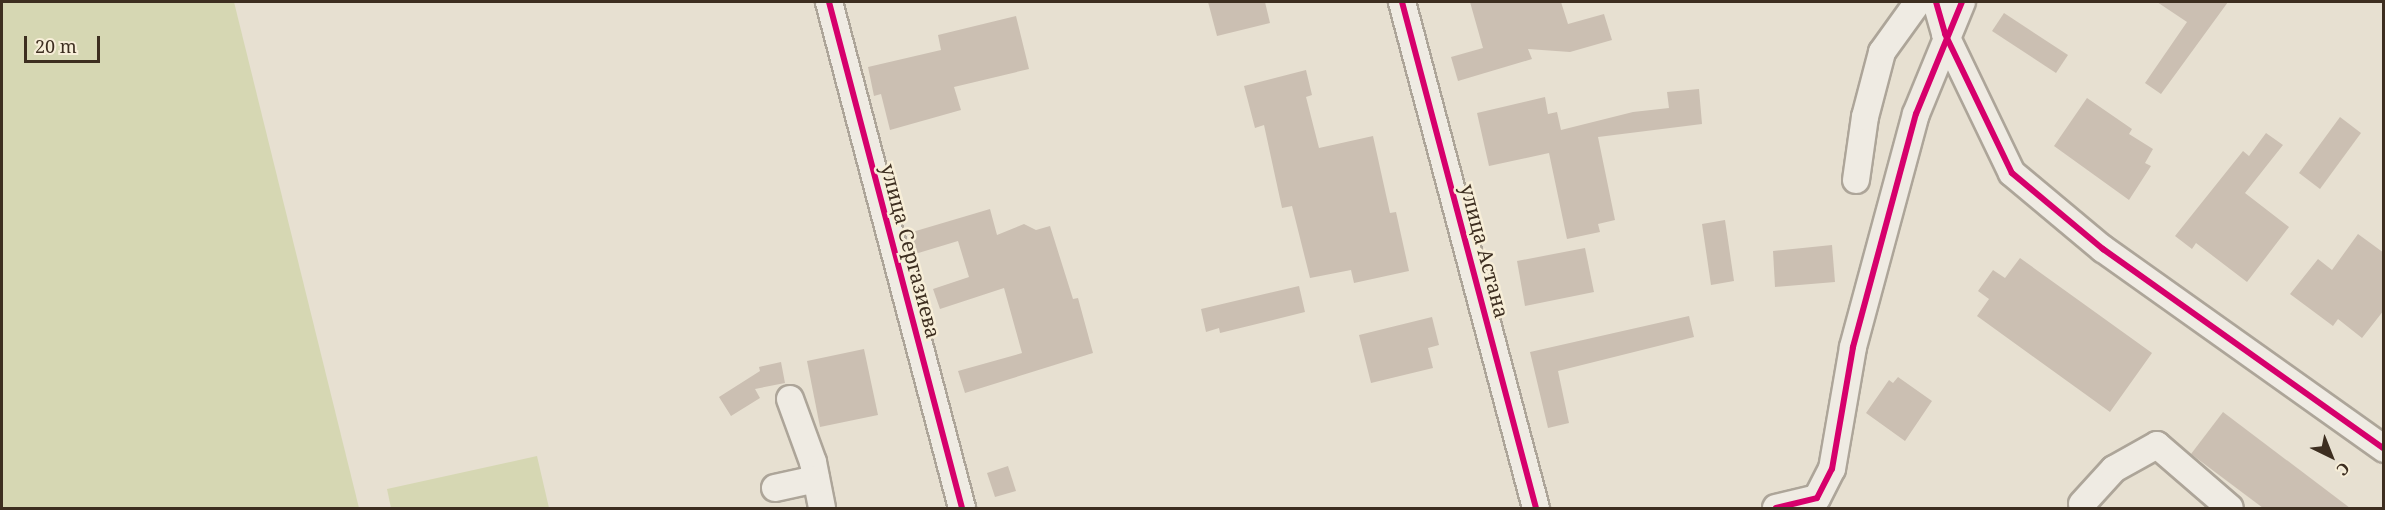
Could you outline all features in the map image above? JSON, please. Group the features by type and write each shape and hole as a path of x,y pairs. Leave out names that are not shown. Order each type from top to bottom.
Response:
{"street":[{"name":"улица Сергазиева","path":"829,2 963,508"},
{"name":"улица Астана","path":"1402,2 1536,508"},
{"path":"1856,180 1865,117 1882,52 1917,2"},
{"path":"1936,2 1946,34 2012,173 2103,249 2384,449"},
{"path":"1776,508 1817,498 1832,469 1853,347 1916,114 1946,34 1962,2"},
{"path":"790,399 816,479 822,508"},
{"path":"2082,504 2114,469 2157,445 2230,508"},
{"path":"776,488 816,479"}],"green space":[{"path":"2,2 234,2 359,508 2,508"},
{"path":"537,456 549,508 391,508 387,489"}],"building":[{"path":"1208,2 1265,2 1270,23 1217,36"},
{"path":"1470,2 1561,2 1568,24 1604,14 1612,40 1570,52 1528,49 1532,59 1458,81 1451,57 1483,48"},
{"path":"2157,2 2228,2 2161,94 2145,83 2187,22"},
{"path":"2004,13 2068,55 2056,73 1992,31"},
{"path":"1016,16 1029,69 954,87 961,110 890,130 881,94 874,96 868,67 941,50 938,35"},
{"path":"1306,70 1312,95 1306,97 1319,148 1373,136 1390,213 1396,212 1409,271 1354,283 1351,270 1310,278 1292,206 1282,208 1264,125 1255,128 1244,86"},
{"path":"1699,89 1702,124 1598,137 1615,220 1598,224 1600,232 1567,239 1549,153 1489,166 1477,113 1545,97 1548,114 1557,112 1561,130 1633,112 1669,108 1667,92"},
{"path":"2087,98 2132,129 2129,134 2153,149 2145,163 2151,166 2129,200 2054,146"},
{"path":"2340,117 2361,133 2320,189 2299,173"},
{"path":"2266,133 2283,145 2245,193 2289,227 2247,282 2196,243 2192,249 2175,236 2243,151 2249,156"},
{"path":"990,209 997,235 1024,224 1036,230 1050,226 1073,299 1078,298 1093,353 965,393 958,371 1022,353 1004,288 940,309 933,289 969,277 958,241 915,254 909,233"},
{"path":"1725,220 1734,281 1711,285 1702,224"},
{"path":"2358,234 2384,253 2384,310 2362,338 2338,319 2333,326 2290,294 2318,259 2332,270"},
{"path":"1832,245 1835,282 1775,287 1773,251"},
{"path":"1585,248 1594,292 1525,306 1517,261"},
{"path":"2020,258 2152,353 2110,412 1977,316 1989,299 1978,291 1993,270 2005,278"},
{"path":"1299,286 1305,312 1220,333 1219,328 1206,332 1201,309"},
{"path":"1689,316 1694,337 1558,371 1569,423 1548,428 1530,352"},
{"path":"1432,317 1439,345 1428,348 1433,368 1371,383 1359,335"},
{"path":"864,349 878,415 820,427 807,361"},
{"path":"781,362 785,383 755,389 760,398 731,416 719,397 760,371 759,367"},
{"path":"1898,377 1932,401 1905,441 1866,413 1889,380 1893,383"},
{"path":"2223,412 2350,508 2263,508 2191,454"},
{"path":"1008,466 1016,491 995,497 987,473"}],"cycle path":[{"path":"829,2 962,508"},
{"path":"1402,2 1536,508"},
{"path":"1936,2 1945,34 2012,173 2103,249 2384,449"},
{"path":"1776,508 1817,498 1832,469 1853,347 1916,114 1962,2"}]}
